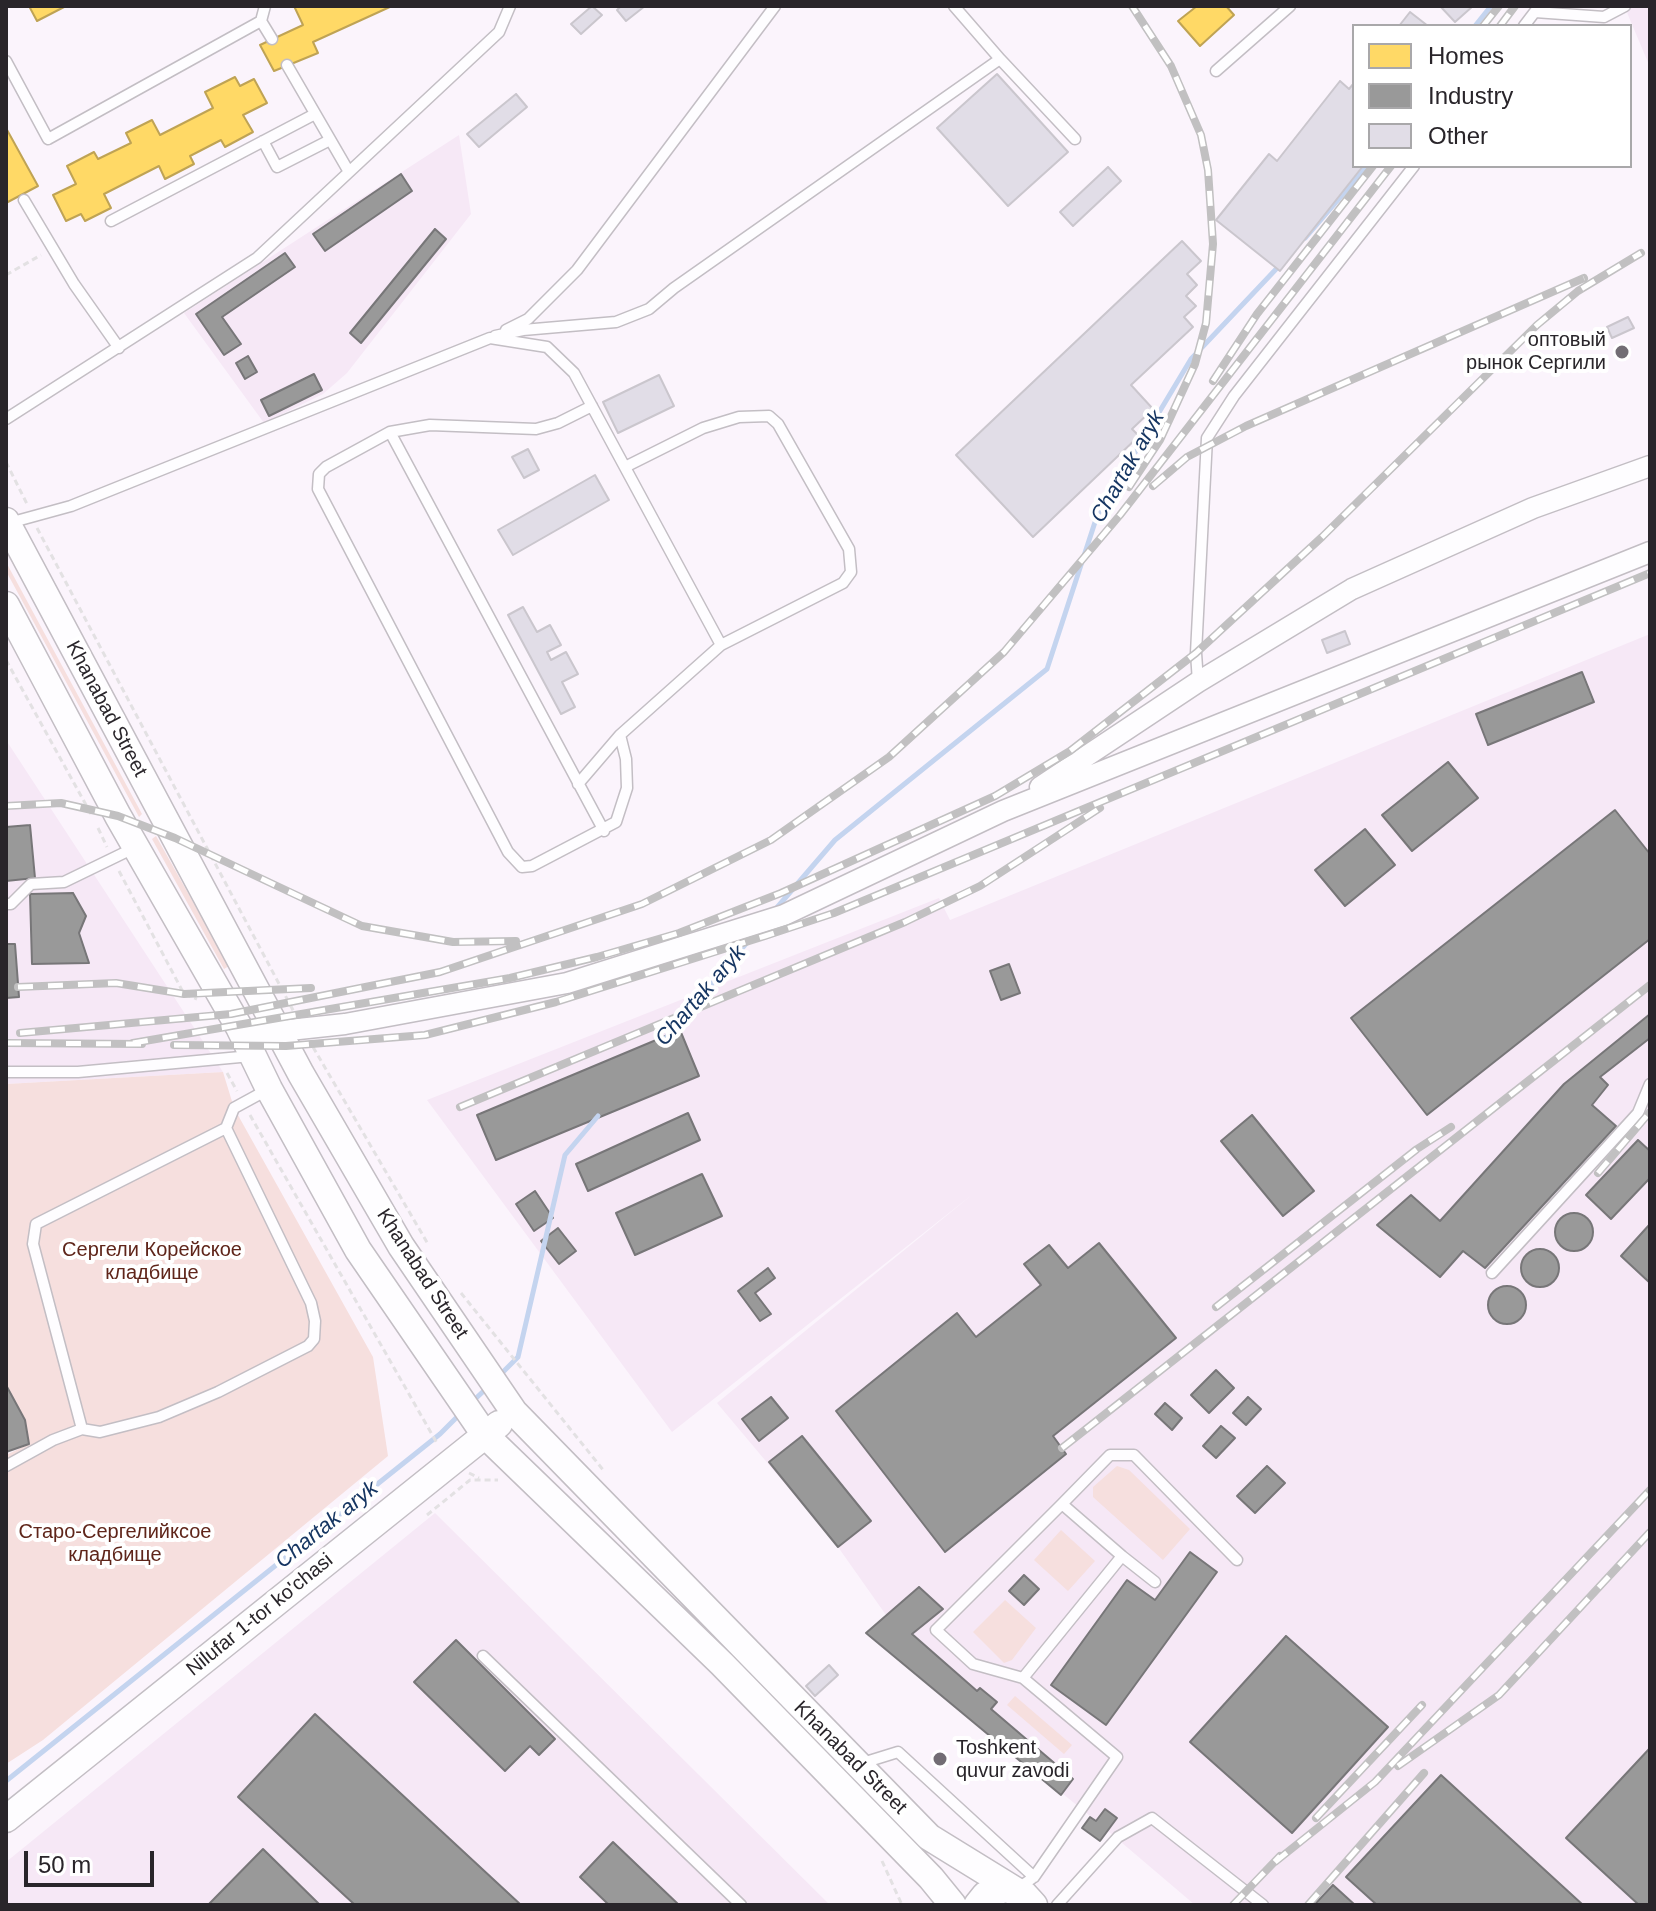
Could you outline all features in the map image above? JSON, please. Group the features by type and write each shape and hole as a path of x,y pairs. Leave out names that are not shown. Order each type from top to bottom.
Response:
{"street":[{"path":"1003,811 1198,682 1352,589 1533,508 1650,466"},
{"name":"Khanabad Street","path":"15,520 291,1030 401,1246 514,1412 953,1905"},
{"path":"248,1046 291,1030 467,1005 567,983 784,915 1003,811 1650,552"},
{"name":"Khanabad Street","path":"6,605 124,853 248,1046 358,1250 485,1435 732,1655 865,1765 929,1837 954,1856 1039,1896"},
{"name":"Nilufar 1-tor ko'chasi","path":"6,1819 514,1412"},
{"path":"931,1878 948,1872 954,1856"},
{"path":"977,1905 994,1891 1039,1896"}],"lane":[{"path":"6,61 48,139 261,21 265,6"},
{"path":"6,419 257,258 499,32 510,6"},
{"path":"15,520 71,506 490,338 528,319 577,270 775,6"},
{"path":"954,6 1075,139"},
{"path":"1216,71 1290,6"},
{"path":"1537,9 1604,17 1625,6"},
{"path":"261,21 272,39"},
{"path":"490,338 523,330 616,322 649,309 1000,59"},
{"path":"287,65 349,172"},
{"path":"111,221 315,114"},
{"path":"263,141 277,167 330,140"},
{"path":"1198,682 1196,653 1207,438 1234,396 1412,168"},
{"path":"24,200 119,348"},
{"path":"490,338 547,347 574,373 721,645"},
{"path":"592,406 558,423 536,429 430,425 390,432 326,467 317,480 320,498 508,852 522,867 532,866 604,831 616,822 627,788 620,735"},
{"path":"578,784 620,735 721,645 843,583 851,572 849,549 778,424 769,416 739,417 703,428 625,467"},
{"path":"390,432 604,831"},
{"path":"6,904 31,884 64,882 124,853"},
{"path":"6,1072 78,1072 225,1059 248,1046"},
{"path":"1492,1273 1638,1113 1650,1084"},
{"path":"82,1429 32,1230 40,1219 226,1128 234,1108 269,1089"},
{"path":"6,1466 53,1440 82,1429 100,1432 159,1417 218,1392 308,1346 314,1339 315,1321 311,1303 226,1128"},
{"path":"1039,1896 1117,1757 1023,1678 973,1664 936,1630 1110,1455 1134,1455 1237,1560"},
{"path":"1062,1504 1155,1582"},
{"path":"1023,1678 1122,1556"},
{"path":"483,1656 741,1905"},
{"path":"865,1765 898,1752 1039,1896"},
{"path":"1039,1896 1118,1837 1152,1818 1263,1905"}],"path":[{"path":"6,275 53,249"},
{"path":"6,462 15,520 291,1030 434,1254"},
{"path":"6,660 124,853 184,994 208,1004"},
{"path":"225,1059 226,1071 243,1103 450,1463 479,1478 502,1481"},
{"path":"458,1288 606,1474"},
{"path":"427,1515 464,1484 479,1478"},
{"path":"879,1852 902,1905"}],"shaded area":[{"path":"1625,6 1650,6 1650,67 1632,24"},
{"path":"459,135 471,214 347,373 323,394 264,423 184,313"},
{"path":"1650,634 1650,1905 1195,1905 1108,1831 1100,1841 1082,1828 1090,1816 866,1633 886,1615 838,1547 717,1403 973,1194 672,1432 427,1100 939,898 950,920"},
{"path":"6,740 223,1072 6,1084"},
{"path":"435,1513 830,1905 6,1905 6,1862"}],"green space":[{"path":"6,562 142,814 139,817 6,571"},
{"path":"156,836 229,966 224,969 152,839"},
{"path":"223,1072 234,1108 373,1357 388,1456 43,1740 6,1764 6,1455 29,1444 6,1385 6,1084"},
{"path":"1117,1466 1129,1470 1190,1529 1163,1560 1093,1497 1093,1487"},
{"path":"1061,1530 1095,1561 1068,1591 1034,1560"},
{"path":"1005,1600 1036,1628 1012,1660 1004,1663 973,1632"},
{"path":"1015,1696 1072,1745 1064,1754 1007,1705"}],"building: Homes":[{"path":"29,6 66,6 37,21"},
{"path":"294,6 392,6 313,42 318,53 274,71 260,45 303,25"},
{"path":"1197,6 1226,6 1234,15 1200,46 1178,21"},
{"path":"235,77 240,86 254,79 267,103 243,115 253,132 225,147 221,140 190,156 194,164 165,179 159,166 104,194 111,208 85,221 81,214 66,221 53,195 76,184 67,166 94,152 98,159 131,143 126,133 152,120 160,135 213,108 205,92"},
{"path":"6,128 38,186 6,203"}],"building: Industry":[{"path":"401,174 412,191 325,251 313,234"},
{"path":"435,229 446,239 361,343 350,333"},
{"path":"285,253 295,267 222,317 241,344 224,355 196,314"},
{"path":"248,356 257,372 245,379 236,363"},
{"path":"314,374 322,390 269,416 261,400"},
{"path":"1582,672 1594,702 1488,745 1476,714"},
{"path":"1448,762 1478,798 1412,851 1382,815"},
{"path":"1615,810 1650,854 1650,939 1427,1115 1351,1018"},
{"path":"30,825 35,878 6,881 6,827"},
{"path":"1365,829 1395,865 1345,906 1315,870"},
{"path":"73,893 86,916 79,933 89,963 32,964 30,894"},
{"path":"6,944 15,944 19,997 6,998"},
{"path":"1009,964 1020,993 1001,1000 990,971"},
{"path":"1650,1014 1650,1038 1600,1077 1608,1085 1592,1105 1616,1126 1485,1268 1463,1251 1440,1277 1377,1225 1411,1195 1440,1221 1564,1084"},
{"path":"680,1030 699,1076 496,1160 477,1115"},
{"path":"688,1113 700,1140 588,1191 576,1164"},
{"path":"1252,1115 1314,1191 1283,1216 1221,1141"},
{"path":"1638,1140 1650,1151 1650,1178 1611,1219 1586,1195"},
{"path":"702,1174 722,1216 635,1255 616,1213"},
{"path":"535,1191 553,1218 534,1231 516,1204"},
{"path":"1574,1213 1587,1219 1593,1232 1587,1245 1574,1251 1561,1245 1555,1232 1561,1219"},
{"path":"1650,1224 1650,1283 1621,1256"},
{"path":"558,1228 576,1251 559,1264 541,1241"},
{"path":"1099,1243 1176,1338 1053,1436 1066,1454 945,1552 836,1411 957,1313 976,1337 1041,1285 1024,1264 1049,1245 1068,1268"},
{"path":"1540,1249 1553,1255 1559,1268 1553,1281 1540,1287 1527,1281 1521,1268 1527,1255"},
{"path":"768,1268 775,1278 755,1293 771,1314 760,1321 738,1291"},
{"path":"1507,1286 1520,1292 1526,1305 1520,1318 1507,1324 1494,1318 1488,1305 1494,1292"},
{"path":"1216,1370 1234,1388 1209,1413 1191,1395"},
{"path":"6,1385 25,1420 29,1444 6,1452"},
{"path":"771,1397 788,1418 759,1441 742,1419"},
{"path":"1248,1397 1261,1409 1246,1425 1233,1413"},
{"path":"1165,1403 1182,1418 1172,1430 1155,1414"},
{"path":"1221,1426 1235,1438 1216,1458 1203,1446"},
{"path":"802,1436 871,1521 838,1547 769,1462"},
{"path":"1267,1466 1285,1483 1255,1513 1237,1496"},
{"path":"1190,1552 1217,1572 1106,1725 1051,1685 1127,1580 1155,1600"},
{"path":"1024,1575 1039,1589 1024,1605 1009,1591"},
{"path":"919,1587 943,1609 912,1634 977,1691 980,1688 997,1702 991,1709 1073,1779 1061,1795 866,1633"},
{"path":"1286,1636 1388,1727 1292,1833 1190,1742"},
{"path":"456,1640 555,1739 539,1755 530,1746 505,1771 414,1682"},
{"path":"315,1714 521,1905 355,1905 238,1797"},
{"path":"1650,1748 1650,1905 1639,1905 1566,1838"},
{"path":"1441,1775 1583,1905 1377,1905 1346,1877"},
{"path":"1105,1809 1117,1818 1100,1841 1082,1828 1090,1817 1096,1821"},
{"path":"613,1842 679,1905 609,1905 580,1877"},
{"path":"263,1849 320,1905 208,1905"},
{"path":"1333,1885 1355,1905 1314,1905"}],"building: Other":[{"path":"592,6 602,15 581,34 571,24"},
{"path":"621,6 645,6 626,21 617,10"},
{"path":"1440,6 1473,6 1455,22"},
{"path":"1410,12 1425,24 1401,24"},
{"path":"997,74 1068,152 1008,206 937,128"},
{"path":"1340,81 1349,89 1352,85 1352,168 1361,168 1280,271 1216,220 1269,154 1277,161"},
{"path":"516,94 527,107 479,147 467,134"},
{"path":"1108,167 1121,181 1073,226 1060,212"},
{"path":"1182,241 1201,261 1187,274 1197,285 1186,296 1196,306 1184,317 1193,327 1131,385 1153,409 1132,429 1139,436 1033,537 956,455"},
{"path":"1628,317 1634,328 1612,338 1607,327"},
{"path":"659,375 674,406 618,433 603,402"},
{"path":"528,449 539,470 524,478 512,457"},
{"path":"595,475 609,500 513,555 498,530"},
{"path":"523,607 537,632 550,625 561,645 547,652 551,660 566,652 578,674 562,682 575,707 561,714 508,615"},
{"path":"1345,631 1350,644 1327,653 1322,640"},
{"path":"829,1665 838,1675 815,1696 806,1686"}],"waterway":[{"name":"Chartak aryk","path":"1477,24 1491,6"},
{"name":"Chartak aryk","path":"1305,238 1365,168"},
{"name":"Chartak aryk","path":"774,911 835,840 1047,669 1097,516 1191,359 1279,266"},
{"name":"Chartak aryk","path":"665,1039 757,931"},
{"name":"Chartak aryk","path":"499,1376 518,1357 565,1155 598,1116"},
{"name":"Chartak aryk","path":"473,1401 489,1386"},
{"name":"Chartak aryk","path":"6,1781 440,1434 460,1414"}],"railway":[{"path":"1129,487 1160,440 1195,364 1206,323 1213,244 1208,170 1201,135 1171,66 1132,6"},
{"path":"1485,24 1499,6"},
{"path":"1502,24 1515,6"},
{"path":"1213,381 1257,314 1371,168"},
{"path":"20,1033 231,1014 440,972 642,904 771,840 889,757 1004,652 1120,515 1389,168"},
{"path":"133,1043 510,978 597,957 679,933 781,893 995,796 1070,751 1196,653 1322,537 1537,325 1578,291 1641,253"},
{"path":"1153,486 1187,457 1246,426 1584,278"},
{"path":"174,1045 286,1046 425,1035 556,1002 765,936 834,913 1650,573"},
{"path":"6,806 61,803 118,816 175,838 362,926 453,942 516,941"},
{"path":"460,1107 905,922 980,886 1100,808"},
{"path":"18,987 116,983 184,994 311,988"},
{"path":"1062,1448 1650,985"},
{"path":"6,1043 142,1044"},
{"path":"1598,1173 1650,1112"},
{"path":"1216,1307 1417,1149 1451,1127"},
{"path":"1275,1862 1375,1782 1650,1490"},
{"path":"1398,1766 1499,1695 1650,1532"},
{"path":"1316,1818 1422,1705"},
{"path":"1308,1905 1424,1773"},
{"path":"1233,1905 1280,1856"}],"place":[{"name":"оптовый рынок Сергили","path":"1622,352"},
{"name":"Toshkent quvur zavodi","path":"940,1759"}],"park label":[{"name":"Сергели Корейское кладбище","path":"152,1262"},
{"name":"Старо-Сергелийксое кладбище","path":"115,1544"}]}
